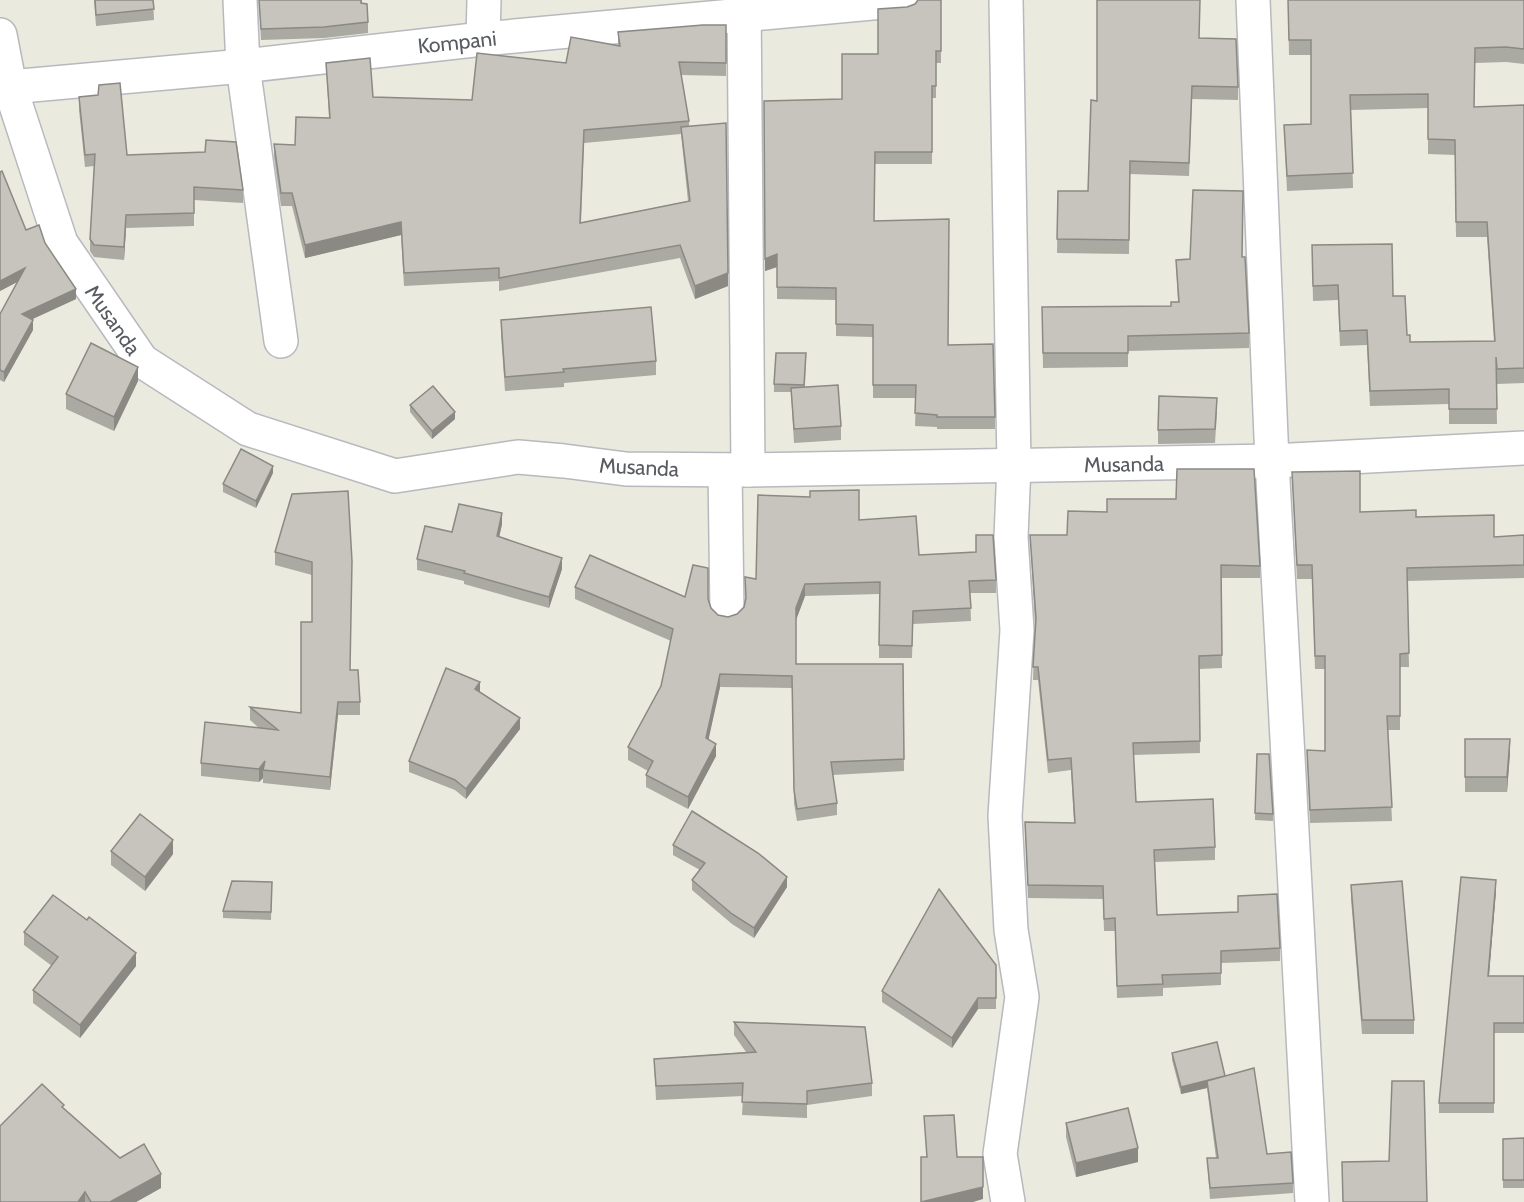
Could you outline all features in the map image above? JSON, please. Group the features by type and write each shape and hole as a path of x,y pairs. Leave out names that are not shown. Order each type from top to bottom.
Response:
{"street":[{"path":"240,0 243,66 281,341"},
{"path":"483,39 484,0"},
{"name":"Kompani","path":"10,87 243,66 744,7 905,0"},
{"path":"1006,0 1014,465 1011,537 1017,630 1005,816 1011,930 1022,997 1000,1154 1008,1202"},
{"path":"1253,0 1272,461 1312,1202"},
{"path":"727,611 736,470 744,7"},
{"name":"Musanda","path":"0,35 10,87 61,243 142,361 248,429 395,476 518,457 626,469 736,470 1272,461 1524,448"}],"building":[{"path":"95,0 153,0 154,9 96,15"},
{"path":"259,0 361,0 361,3 367,4 368,22 324,27 261,29"},
{"path":"918,0 941,0 941,51 936,51 936,86 932,86 932,152 875,152 874,221 949,219 948,345 993,344 995,417 937,417 937,415 915,413 916,385 873,385 873,325 836,324 836,288 777,287 777,254 765,259 764,101 842,99 842,54 878,54 878,9 907,7"},
{"path":"1097,0 1200,0 1199,38 1236,39 1238,87 1192,86 1189,163 1130,161 1129,240 1057,239 1058,191 1088,191 1091,100 1097,101"},
{"path":"1288,0 1524,0 1524,49 1475,48 1474,107 1524,105 1524,368 1497,369 1496,357 1497,409 1449,409 1449,389 1370,391 1367,330 1340,331 1338,285 1313,286 1312,245 1392,244 1393,296 1405,296 1407,335 1410,335 1410,342 1495,341 1487,222 1456,222 1455,140 1428,139 1428,94 1350,95 1353,173 1287,176 1284,125 1311,124 1311,40 1289,40"},
{"path":"726,25 726,63 679,62 689,121 584,130 580,223 690,201 681,127 726,123 728,273 695,286 680,245 499,278 499,268 404,273 401,222 305,245 292,193 281,193 274,144 295,145 296,117 330,118 326,63 370,58 373,97 472,100 477,53 566,63 571,37 620,46 618,32"},
{"path":"120,83 127,155 205,152 206,140 236,142 243,190 194,187 194,213 126,215 124,247 94,245 90,239 95,154 85,155 79,97 98,95 99,85"},
{"path":"2,171 26,230 39,225 45,243 76,289 22,314 33,320 4,372 0,370 0,314 25,268 0,281 0,172"},
{"path":"1193,190 1243,191 1242,257 1245,257 1249,333 1128,336 1128,353 1043,353 1042,307 1171,306 1171,302 1179,302 1176,260 1190,259"},
{"path":"651,307 656,361 563,369 564,372 505,377 501,320"},
{"path":"91,343 138,367 114,417 66,394"},
{"path":"776,353 806,353 804,385 774,384"},
{"path":"838,385 841,426 794,429 791,388"},
{"path":"433,386 455,412 432,431 410,405"},
{"path":"1159,396 1217,398 1215,429 1158,430"},
{"path":"241,449 273,466 256,501 223,484"},
{"path":"1177,469 1254,469 1260,566 1221,565 1222,655 1199,656 1200,741 1133,743 1136,802 1213,799 1215,847 1154,850 1157,915 1238,912 1238,896 1277,894 1280,948 1221,951 1221,973 1162,975 1163,984 1117,986 1115,918 1104,919 1103,886 1028,885 1025,822 1075,823 1071,758 1048,760 1038,667 1033,667 1036,618 1030,535 1067,535 1068,511 1107,512 1107,499 1176,499"},
{"path":"1360,471 1360,512 1416,510 1416,517 1494,515 1494,537 1524,535 1524,565 1407,568 1409,653 1400,654 1400,716 1387,716 1392,807 1310,810 1307,750 1325,751 1325,656 1315,656 1312,565 1297,565 1292,472"},
{"path":"859,490 859,520 916,516 919,555 976,552 976,535 993,535 996,580 969,581 971,608 913,611 912,646 879,645 880,582 805,584 796,608 796,664 903,664 904,759 831,762 837,803 797,809 794,790 792,676 720,674 706,738 716,744 688,797 646,775 653,761 628,747 661,686 673,629 575,587 590,555 685,597 693,565 708,568 708,599 711,608 718,615 728,617 737,614 744,607 745,577 756,579 758,495 810,497 810,491"},
{"path":"348,491 352,561 350,670 358,670 360,702 338,702 330,777 263,770 265,761 259,769 201,763 205,722 278,730 250,707 301,713 301,622 312,622 312,562 275,552 292,494"},
{"path":"459,504 502,513 497,536 562,558 549,597 417,559 425,526 452,532"},
{"path":"446,668 480,682 475,689 520,718 466,789 455,780 409,761"},
{"path":"1465,739 1510,739 1507,777 1465,777"},
{"path":"1257,754 1269,754 1273,814 1255,813"},
{"path":"692,811 758,853 787,877 754,928 732,914 692,880 705,863 673,845"},
{"path":"140,814 173,840 145,877 111,851"},
{"path":"1461,877 1496,880 1488,976 1524,976 1524,1023 1494,1023 1494,1103 1439,1103"},
{"path":"232,881 272,882 271,912 223,911"},
{"path":"1402,881 1414,1020 1362,1020 1351,885"},
{"path":"939,889 996,965 996,998 978,998 952,1038 882,991"},
{"path":"53,895 87,920 89,917 136,953 80,1025 33,990 58,957 24,932"},
{"path":"734,1022 865,1027 872,1083 807,1091 807,1104 742,1102 743,1083 656,1086 654,1059 756,1052"},
{"path":"1217,1042 1225,1076 1181,1087 1172,1053"},
{"path":"1254,1068 1267,1154 1291,1152 1293,1183 1210,1188 1207,1158 1218,1158 1207,1081"},
{"path":"1392,1081 1424,1081 1427,1202 1343,1202 1342,1162 1389,1161"},
{"path":"42,1084 64,1105 62,1107 120,1158 144,1144 161,1174 110,1202 91,1202 85,1192 78,1202 0,1202 0,1126"},
{"path":"1128,1108 1138,1148 1076,1163 1066,1123"},
{"path":"954,1115 957,1157 983,1157 983,1187 921,1202 921,1157 927,1157 924,1116"},
{"path":"1524,1138 1524,1180 1503,1180 1503,1139"}]}
